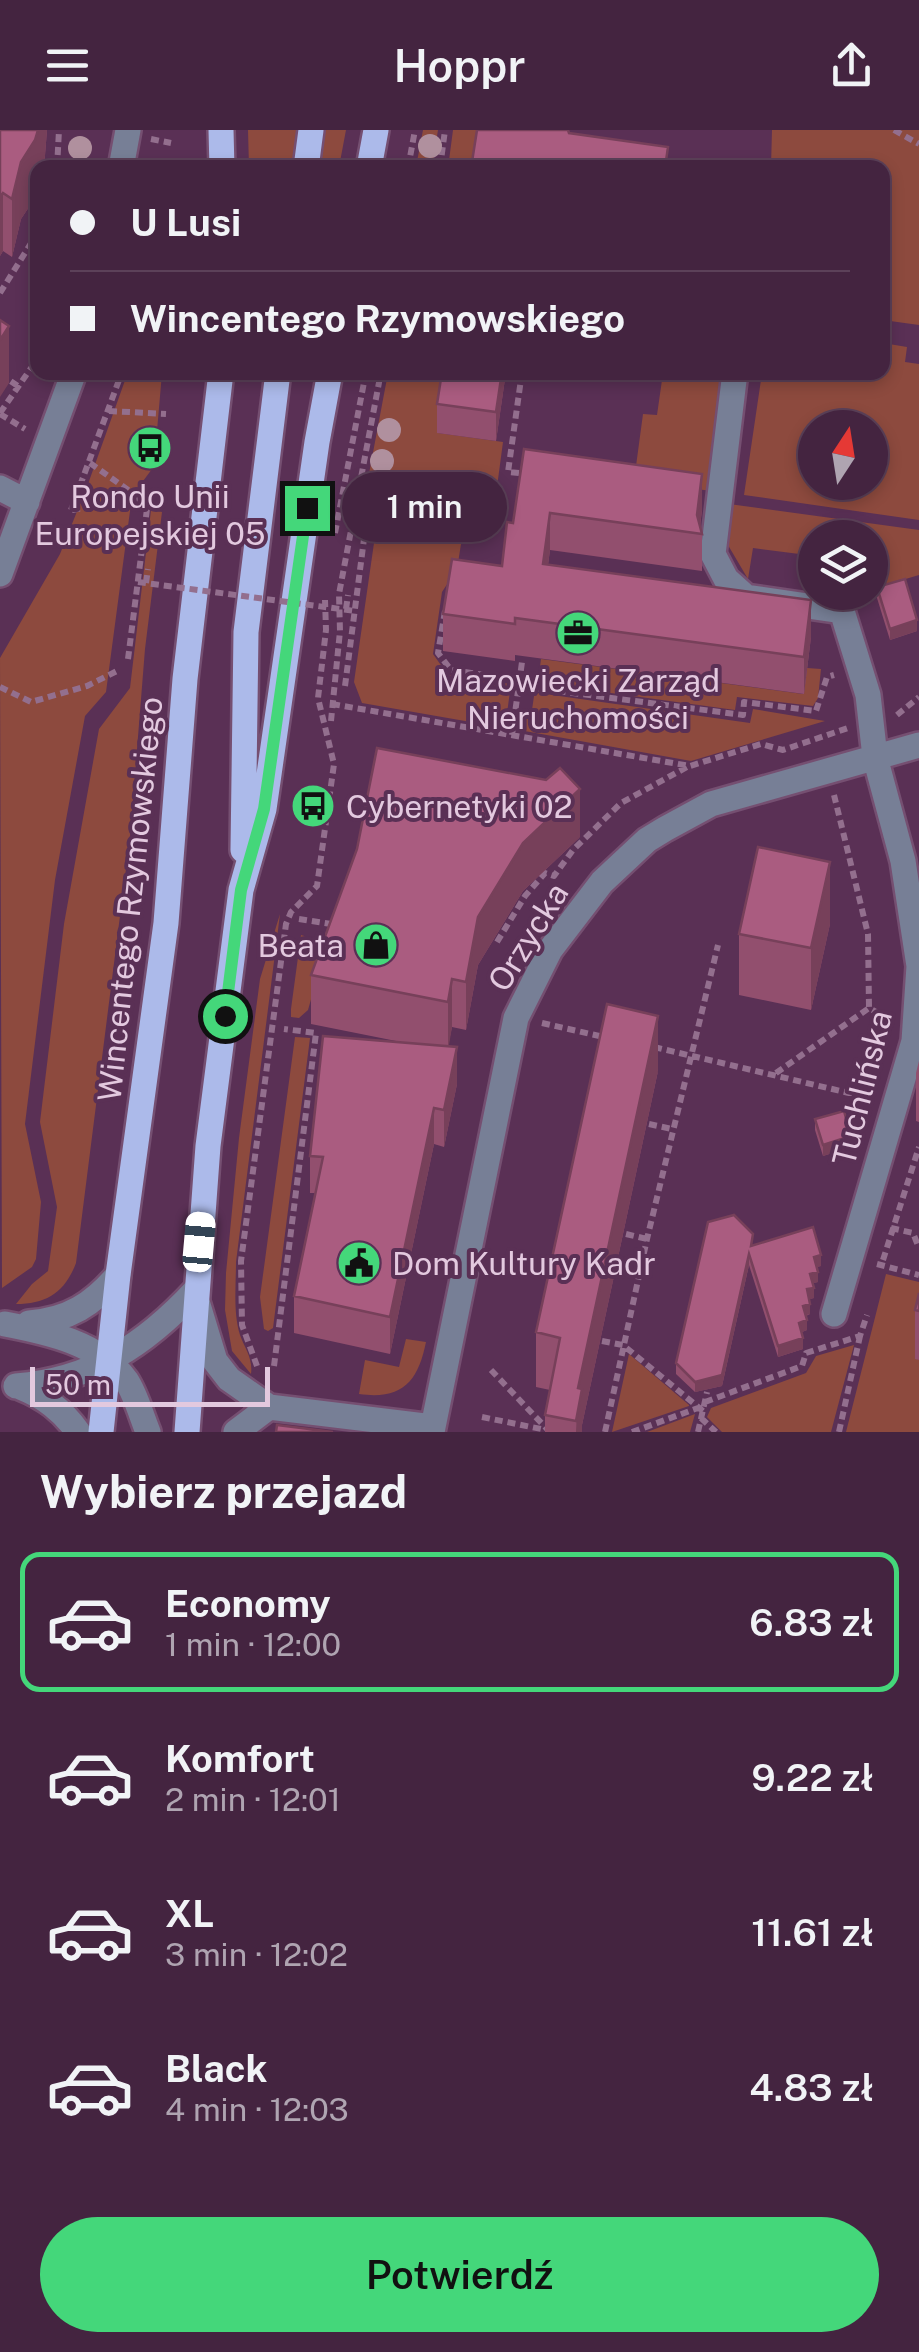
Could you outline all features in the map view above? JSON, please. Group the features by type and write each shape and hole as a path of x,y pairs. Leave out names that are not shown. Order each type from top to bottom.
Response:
{"main road":[{"path":"221,130 222,160"},
{"path":"307,160 311,130"},
{"path":"370,160 376,130"},
{"name":"Wincentego Rzymowskiego","path":"101,1432 118,1275 166,923 185,678 220,380"},
{"path":"187,1432 208,1146 241,890 246,632 277,380"},
{"path":"241,890 264,809 329,380"}],"street":[{"path":"122,160 128,130"},
{"path":"0,574 71,380"},
{"name":"Tuchlińska","path":"735,380 713,554 726,579 746,597 842,612 868,695 876,757 903,860 919,966 914,1041 883,1094 861,1222 834,1314"},
{"path":"0,488 26,502"},
{"name":"Orzycka","path":"432,1430 516,1018 550,950 602,882 647,840 711,804 919,745"},
{"path":"2,1323 35,1323 65,1317 101,1294 118,1275"},
{"path":"8,1385 52,1383 80,1375 161,1326 196,1290"},
{"path":"196,1290 200,1319 215,1361 229,1379 269,1407 432,1430"},
{"path":"2,1323 46,1332 109,1360 128,1384 148,1432"},
{"path":"8,1385 36,1394 63,1412 78,1432"},
{"path":"236,1432 269,1407"}],"path":[{"path":"58,160 60,130"},
{"path":"409,160 415,130"},
{"path":"441,160 446,130"},
{"path":"894,130 919,144"},
{"path":"0,293 30,245"},
{"path":"0,414 30,369"},
{"path":"0,374 18,386"},
{"path":"90,464 140,498 71,510 119,380"},
{"path":"333,546 364,380"},
{"path":"330,721 340,631 339,594 379,380"},
{"path":"521,380 508,472 544,476"},
{"path":"109,411 166,414"},
{"path":"128,659 142,583 147,509"},
{"path":"345,686 350,610 364,539"},
{"path":"142,583 148,569"},
{"path":"142,583 350,610"},
{"path":"256,1379 256,1361 241,1312 242,1245 286,924 291,912 316,886 334,764 318,698 326,630 326,584"},
{"path":"348,595 350,610"},
{"path":"445,608 438,653 451,670 520,683 743,715 744,702 816,711 827,677 838,673"},
{"path":"835,659 842,684"},
{"path":"512,735 522,662"},
{"path":"0,688 31,702 87,686 117,671"},
{"path":"332,704 690,766"},
{"path":"497,942 525,896 545,873 554,876 573,850 621,803 690,766 761,744 783,750 846,729 844,715"},
{"path":"818,739 868,934 869,1008"},
{"path":"298,919 338,925"},
{"path":"605,1432 646,1239 718,944"},
{"path":"869,1008 893,1026"},
{"path":"775,1074 869,1008"},
{"path":"516,1018 616,1040"},
{"path":"274,1366 316,1033 284,1030"},
{"path":"653,1047 850,1094 883,1094"},
{"path":"649,1124 672,1129"},
{"path":"861,1222 913,1233 919,1248"},
{"path":"626,1234 646,1239"},
{"path":"850,1258 919,1274"},
{"path":"834,1314 860,1336 838,1432"},
{"path":"602,1341 623,1344 701,1412 716,1432"},
{"path":"491,1370 552,1431"},
{"path":"698,1432 707,1392"},
{"path":"632,1432 701,1412"},
{"path":"482,1417 552,1431"}],"shaded area":[{"path":"248,130 346,130 340,160 249,160"},
{"path":"423,130 438,130 433,160 417,160"},
{"path":"453,130 480,130 476,160 449,160"},
{"path":"772,130 919,130 919,325 890,321 890,160 771,160"},
{"path":"890,344 907,347 905,362 919,364 919,520 744,495 761,380 890,380"},
{"path":"125,380 161,380 157,431 144,431 138,465 152,469 132,496 106,692 85,716 55,880 25,1124 41,1202 36,1259 32,1267 2,1288 0,658 60,554"},
{"path":"387,380 446,380 438,433 503,442 493,517 466,513 457,569 442,592 433,654 448,675 511,684 505,728 362,703 354,682 374,543 368,479"},
{"path":"662,380 726,380 712,491 648,483 636,466 643,414 657,415"},
{"path":"729,504 846,520 798,520 798,554 753,548 748,579 725,540"},
{"path":"151,510 162,512 145,649 130,837 76,1263 54,1294 37,1302 16,1304 48,1271 57,1207 40,1122 64,924 99,729 130,688"},
{"path":"888,526 919,530 919,575 888,584"},
{"path":"541,659 803,694 807,668 821,669 818,698 813,706 737,697 735,710 538,683"},
{"path":"538,693 750,723 753,709 825,721 691,761 519,730 522,710 532,710"},
{"path":"280,914 236,1262 236,1317 250,1358 251,1374 232,1351 225,1310 226,1273 260,979"},
{"path":"301,935 327,943 308,1010 299,1018 291,1017 291,1009"},
{"path":"295,1037 310,1038 273,1328 268,1331 264,1329 260,1297"},
{"path":"886,1274 919,1282 919,1341 915,1358 919,1360 919,1432 846,1432"},
{"path":"406,1339 426,1342 413,1378 397,1391 359,1394 365,1360 399,1367"},
{"path":"854,1345 831,1432 722,1432 707,1417 711,1408 806,1373 816,1356"},
{"path":"629,1354 689,1406 612,1432"},
{"path":"695,1414 690,1432 647,1432"}],"building":[{"path":"0,130 38,130 21,162 12,199 3,193 0,198"},
{"path":"477,130 568,130 668,147 666,160 472,160"},
{"path":"0,320 9,326 0,340"},
{"path":"441,380 501,380 496,412 437,404"},
{"path":"524,449 702,474 697,515 702,534 550,513 543,564 798,598 798,610 810,610 804,657 515,618 515,624 443,614 452,559 502,566 507,522 513,523"},
{"path":"905,579 917,620 890,629 884,610 888,610 888,584"},
{"path":"377,748 546,780 560,768 580,789 523,843 478,917 466,982 452,979 448,1002 311,975 357,849"},
{"path":"758,847 830,862 811,948 739,934"},
{"path":"607,1004 658,1016 578,1388 582,1389 576,1421 545,1415 560,1338 536,1332"},
{"name":"Dom Kultury Kadr","path":"323,1036 457,1047 444,1110 434,1108 390,1317 294,1296 323,1157 310,1156"},
{"path":"844,1111 851,1136 823,1145 815,1119"},
{"path":"734,1215 753,1234 751,1246 813,1227 821,1255 814,1257 818,1272 810,1274 814,1288 807,1289 810,1304 803,1306 807,1320 799,1323 803,1338 778,1346 749,1254 722,1375 695,1382 676,1363 708,1222"},
{"path":"277,1425 333,1432 276,1432"}],"place":[{"name":"Rondo Unii Europejskiej 05","path":"150,448"},
{"name":"Mazowiecki Zarząd Nieruchomości","path":"578,633"},
{"name":"Cybernetyki 02","path":"313,806"},
{"name":"Beata","path":"376,945"},
{"name":"Dom Kultury Kadr","path":"359,1263"}],"route":[{"path":"225,1016 241,890 264,809 307,508"}]}
